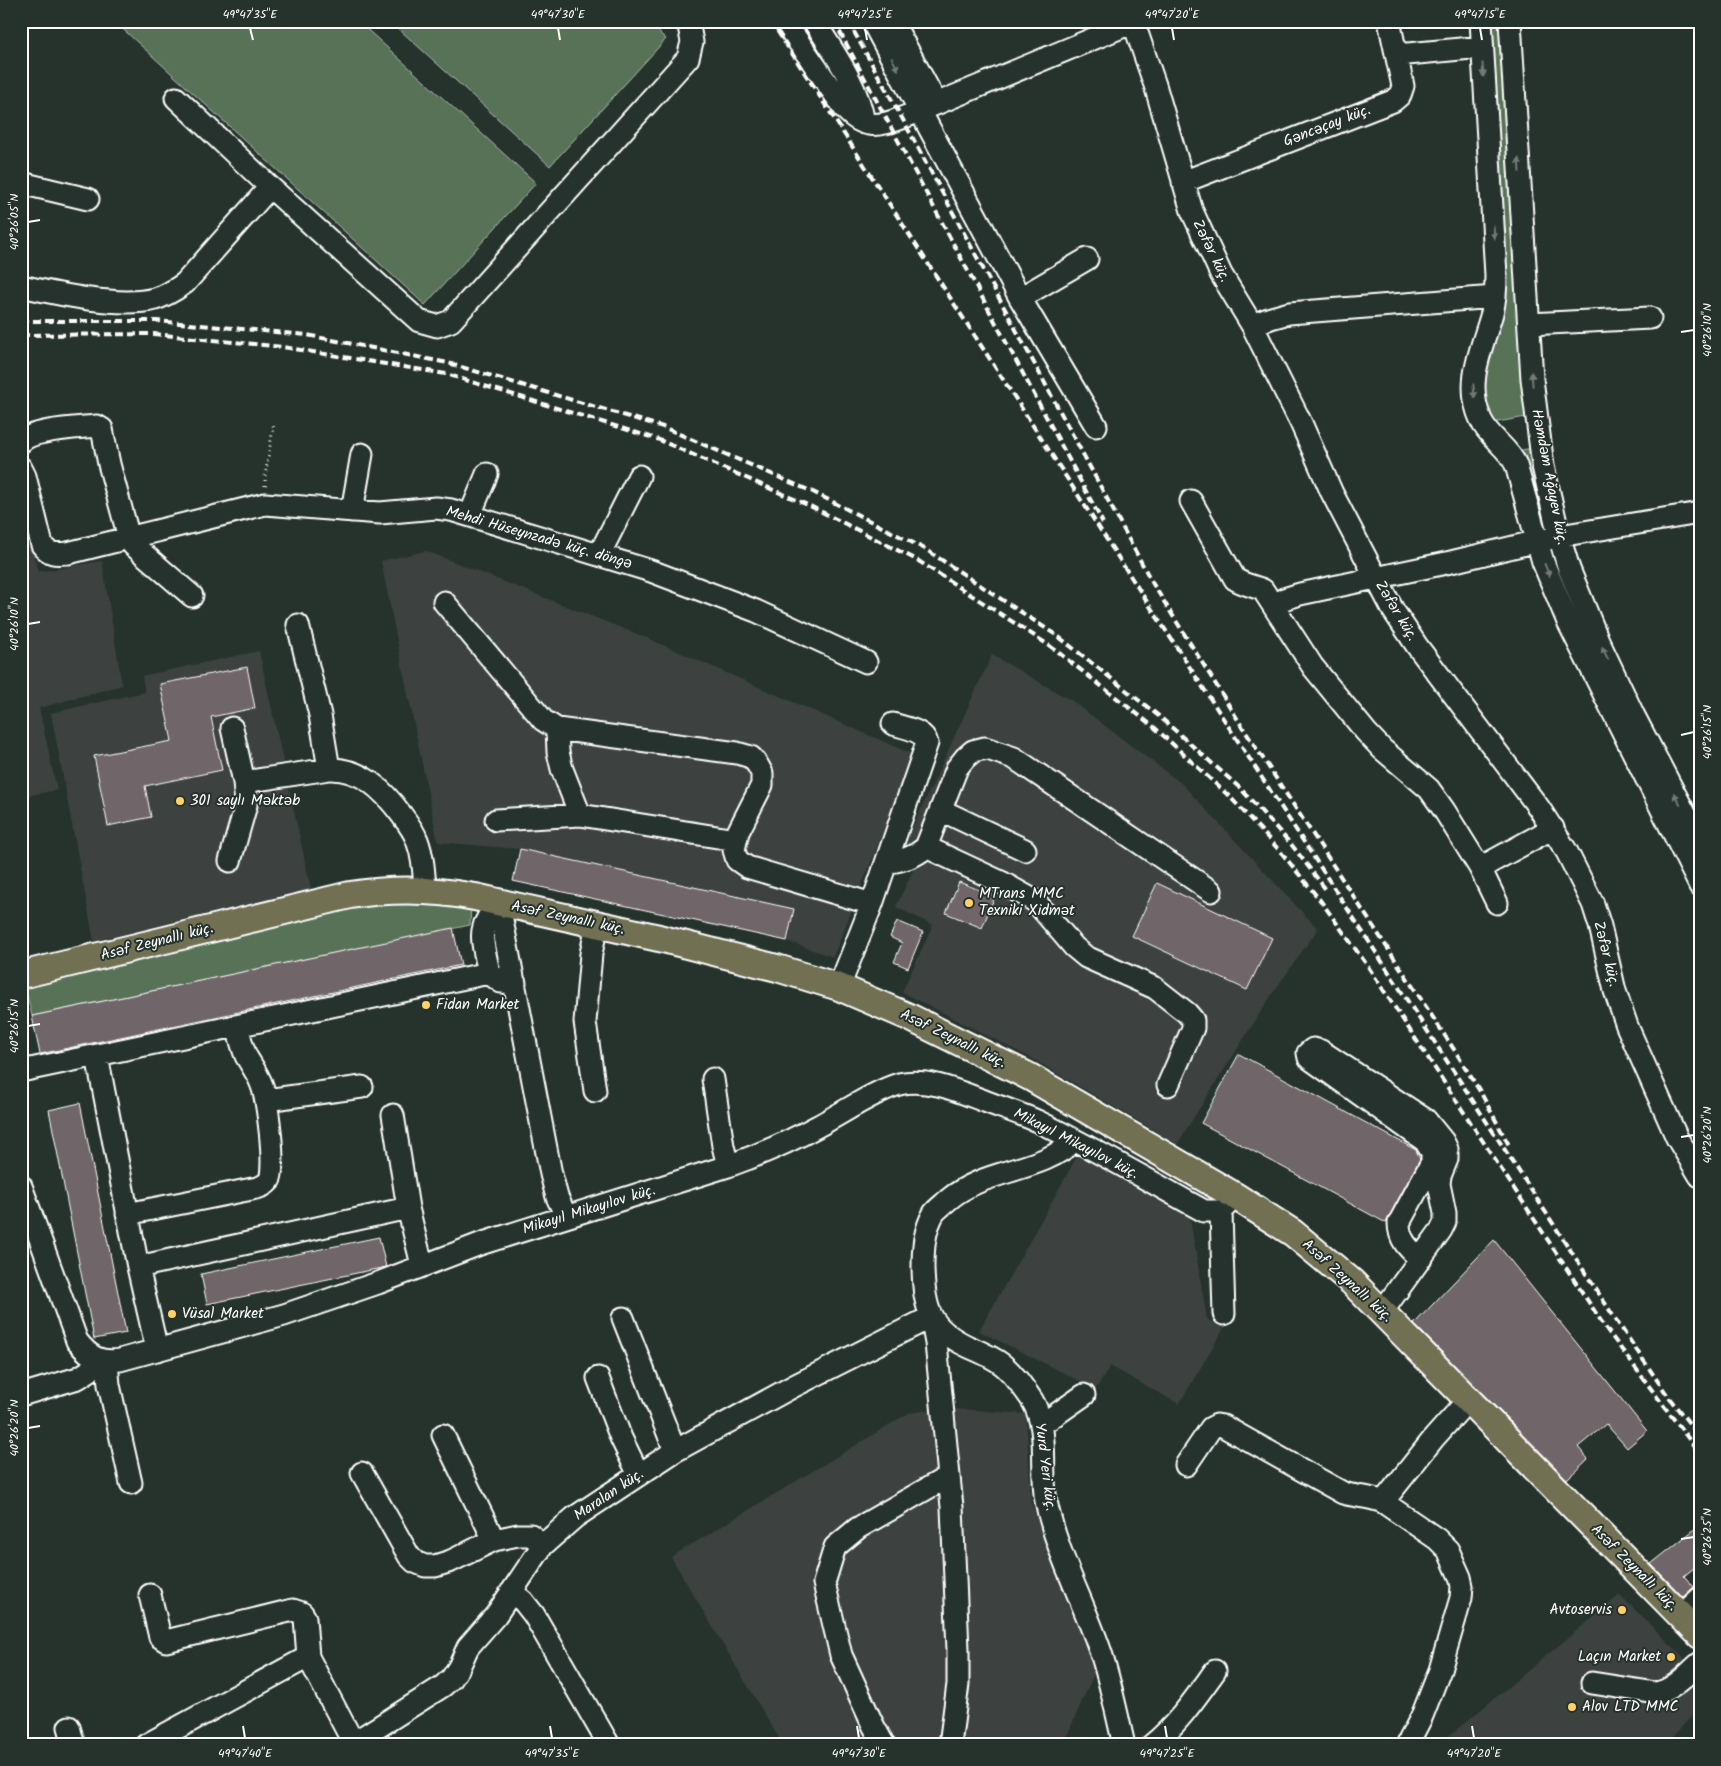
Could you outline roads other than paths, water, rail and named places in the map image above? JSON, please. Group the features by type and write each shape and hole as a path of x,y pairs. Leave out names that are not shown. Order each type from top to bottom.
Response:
{"main road":[{"name":"Asəf Zeynallı küç.","path":"21,976 350,895 377,890 425,890 452,892 659,938 768,965 840,987 918,1021 1030,1077 1228,1203 1293,1233 1352,1282 1700,1635"}],"street":[{"path":"176,98 270,187 419,321 437,326 451,321 688,58 692,42 688,21"},
{"path":"784,21 845,109 854,119 874,125 889,123 1134,22"},
{"path":"814,21 860,101 864,123"},
{"path":"872,21 1020,298 1096,426"},
{"path":"892,21 919,111"},
{"name":"Gəncəçay küç.","path":"1183,182 1393,101 1400,95 1403,86 1389,21"},
{"path":"1481,21 1496,275 1492,313 1473,376 1477,410 1486,430 1512,455 1536,541 1568,622 1700,886"},
{"name":"Həmdəm Ağayev küç.","path":"1510,21 1532,379 1543,466 1559,536 1569,568 1598,640 1634,716 1700,842"},
{"name":"Zəfər küç.","path":"1134,22 1155,85 1183,182 1202,237 1221,274 1252,325 1301,423 1332,493 1393,610 1417,646 1552,828 1567,852 1592,904 1600,926 1615,991 1627,1026 1677,1138 1700,1176"},
{"path":"1397,55 1482,47"},
{"path":"21,183 88,199"},
{"path":"21,286 93,299 130,302 157,299 173,292 185,283 270,187"},
{"path":"1020,298 1087,259"},
{"path":"1252,325 1289,313 1495,296"},
{"path":"1529,324 1650,318"},
{"path":"21,442 36,434 97,426 102,429 109,464 129,538 133,545 192,596"},
{"path":"352,511 362,454"},
{"name":"Mehdi Hüseynzadə küç. döngə","path":"21,468 26,476 42,545 47,551 56,554 68,553 265,504 352,511 399,512 436,508 451,510 651,571 756,611 866,662"},
{"path":"470,516 487,474"},
{"path":"599,555 639,476"},
{"path":"1191,501 1235,579 1243,584 1252,585 1264,590 1313,667 1366,732 1382,749 1429,789 1480,868 1498,903"},
{"path":"1274,606 1284,599 1300,594 1536,541 1700,513"},
{"path":"444,602 542,720 557,729 737,752 751,757 758,764 762,773 762,785 738,832 734,850 737,860 747,867 872,904"},
{"path":"298,625 320,715 329,769"},
{"path":"840,987 872,904 927,743 926,738 921,734 893,724"},
{"path":"230,861 246,805 244,782 232,728"},
{"path":"557,729 558,752 562,769 580,815"},
{"path":"886,863 908,859 917,855 926,847 957,768 973,751 985,748 1014,758 1211,891"},
{"path":"244,782 329,769 343,769 358,774 374,784 393,803 416,838 424,868 425,890"},
{"path":"941,810 1025,850"},
{"path":"496,820 580,815 736,840"},
{"path":"1480,868 1552,828"},
{"path":"926,847 1001,882 1035,901 1074,947 1086,957 1155,988 1187,1014 1193,1020 1193,1028 1168,1085"},
{"path":"500,903 484,922 483,930 489,973 501,982 515,983"},
{"path":"500,903 551,1174 557,1197 566,1216"},
{"path":"595,1092 585,1022 591,954 597,924"},
{"path":"21,1071 489,973"},
{"path":"127,1214 263,1186 269,1181 272,1173 272,1158 266,1100 257,1072 247,1058 243,1048 237,1026"},
{"path":"1382,1312 1420,1259 1445,1222 1439,1184 1447,1159 1447,1149 1426,1120 1321,1052 1313,1049 1308,1053 1309,1058 1425,1141 1432,1152 1432,1162 1398,1223 1399,1234 1404,1244 1420,1259"},
{"path":"97,1056 127,1214 156,1350"},
{"path":"713,1079 723,1146 728,1166"},
{"name":"Mikayıl Mikayılov küç.","path":"102,1360 156,1350 284,1315 566,1216 728,1166 766,1152 810,1131 899,1084 929,1083 966,1094 1035,1120 1204,1211 1228,1203"},
{"path":"266,1100 362,1087"},
{"path":"393,1115 408,1208 422,1265"},
{"name":"Yurd Yeri küç.","path":"1075,1140 1064,1150 1053,1156 986,1177 954,1195 935,1211 927,1227 923,1249 924,1281 926,1302 931,1317 943,1332 954,1340 991,1357 1014,1375 1036,1408 1041,1425 1046,1501 1057,1540 1102,1655 1124,1745"},
{"path":"21,1186 77,1341 84,1350 102,1360 131,1483"},
{"path":"1224,1314 1228,1203"},
{"path":"138,1267 408,1208"},
{"path":"931,1317 936,1343 952,1508 958,1684 950,1745"},
{"name":"Maralan küç.","path":"351,1744 443,1686 452,1678 468,1647 496,1614 543,1544 574,1517 675,1451 794,1386 931,1317"},
{"path":"623,1318 675,1451"},
{"path":"21,1395 78,1378 102,1360"},
{"path":"598,1378 621,1438 639,1474"},
{"path":"1041,1425 1084,1396"},
{"path":"1383,1502 1434,1438 1468,1400"},
{"path":"1186,1465 1211,1428 1217,1425 1223,1426 1343,1493 1383,1502 1424,1529 1448,1550 1460,1577 1462,1586 1461,1598 1440,1670 1408,1745"},
{"path":"443,1435 494,1540"},
{"path":"362,1473 409,1556 415,1562 424,1566 435,1566 451,1561 494,1540 518,1535 531,1535 543,1544"},
{"path":"884,1745 872,1725 841,1655 824,1583 835,1547 843,1540 858,1528 949,1476"},
{"path":"511,1592 523,1601 534,1615 609,1745"},
{"path":"150,1595 160,1637 166,1641 293,1610 302,1612 305,1618 308,1657 351,1744"},
{"path":"1681,1616 1700,1598"},
{"path":"146,1745 308,1657"},
{"path":"1592,1683 1656,1693 1664,1692 1672,1688 1700,1663"},
{"path":"1152,1745 1166,1734 1216,1672"}],"railway":[{"path":"771,21 1140,591 1618,1323 1670,1399 1700,1437"},
{"path":"834,21 1103,523"},
{"path":"848,21 1153,584 1245,731 1457,1054 1481,1093 1510,1147"},
{"path":"21,321 157,321 307,335 448,363 663,427 813,492 925,549 1059,637 1160,717 1241,789 1291,844 1327,891"},
{"path":"21,335 154,334 283,347 446,374 657,439 810,506 917,560 1050,646 1154,727 1231,798 1280,851 1320,900 1367,965 1607,1330 1700,1454"}],"place":[{"name":"301 saylı Məktəb","path":"180,801"},
{"name":"MTrans MMC Texniki Xidmət","path":"969,903"},
{"name":"Fidan Market","path":"426,1005"},
{"name":"Vüsal Market","path":"172,1314"},
{"name":"Avtoservis","path":"1622,1610"},
{"name":"Laçın Market","path":"1671,1657"},
{"name":"Alov LTD MMC","path":"1572,1707"}]}
